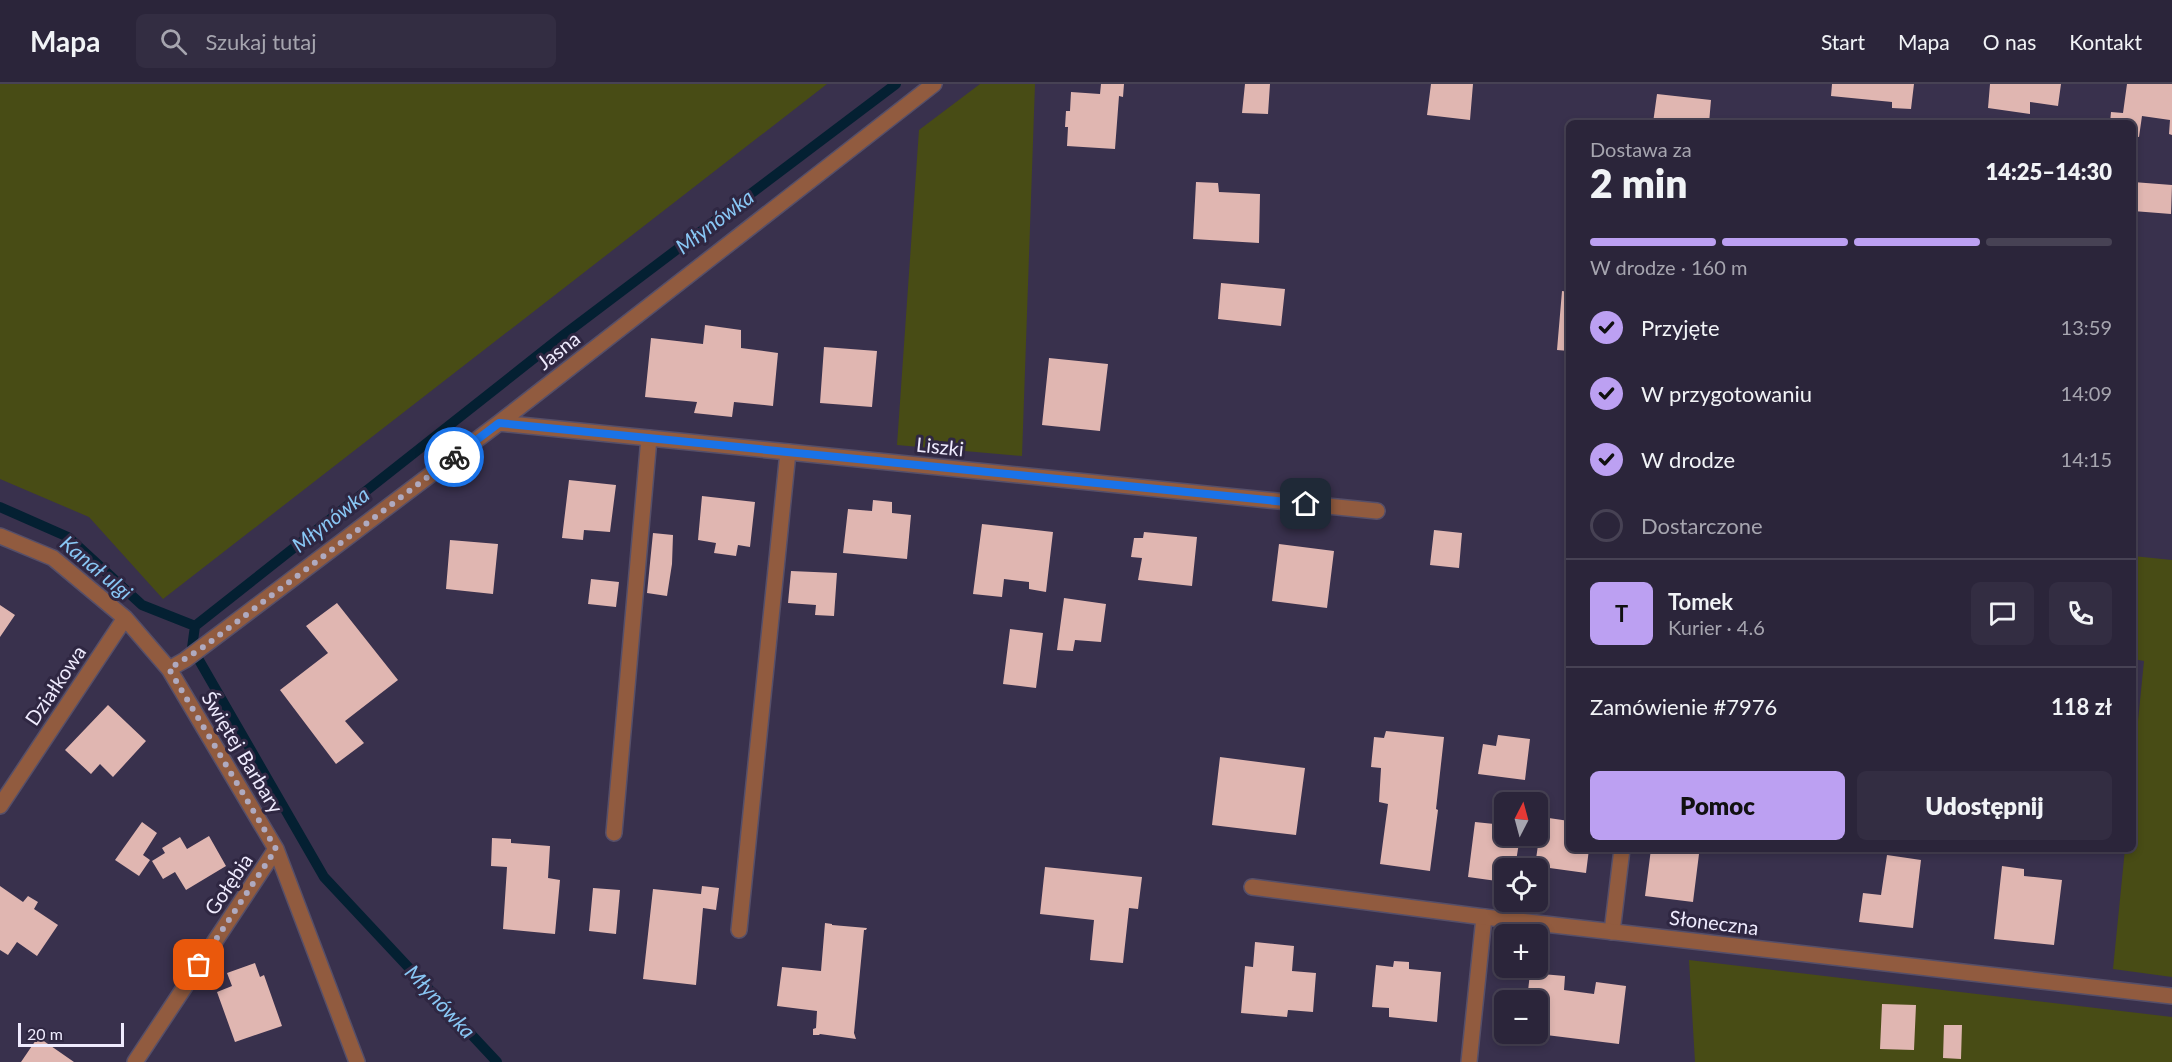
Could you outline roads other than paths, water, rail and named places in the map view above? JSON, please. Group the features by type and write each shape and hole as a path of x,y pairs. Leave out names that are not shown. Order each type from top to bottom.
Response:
{"street":[{"name":"Jasna","path":"169,669 205,646 499,423 934,84"},
{"name":"Liszki","path":"499,423 1377,511"},
{"path":"614,833 649,438"},
{"path":"739,930 788,452"},
{"name":"Świętej Barbary","path":"0,536 53,558 125,618 169,669 276,849 357,1062"},
{"name":"Działkowa","path":"0,806 125,618"},
{"name":"Gołębia","path":"135,1062 276,849"},
{"path":"1612,932 1622,852"},
{"name":"Słoneczna","path":"1252,887 1484,917 2172,996"},
{"path":"1469,1062 1484,917"}],"waterway":[{"name":"Młynówka","path":"497,1062 324,877 192,648 195,626 561,337 896,84"},
{"name":"Kanał ulgi","path":"0,507 68,537 142,605 195,626"}]}
